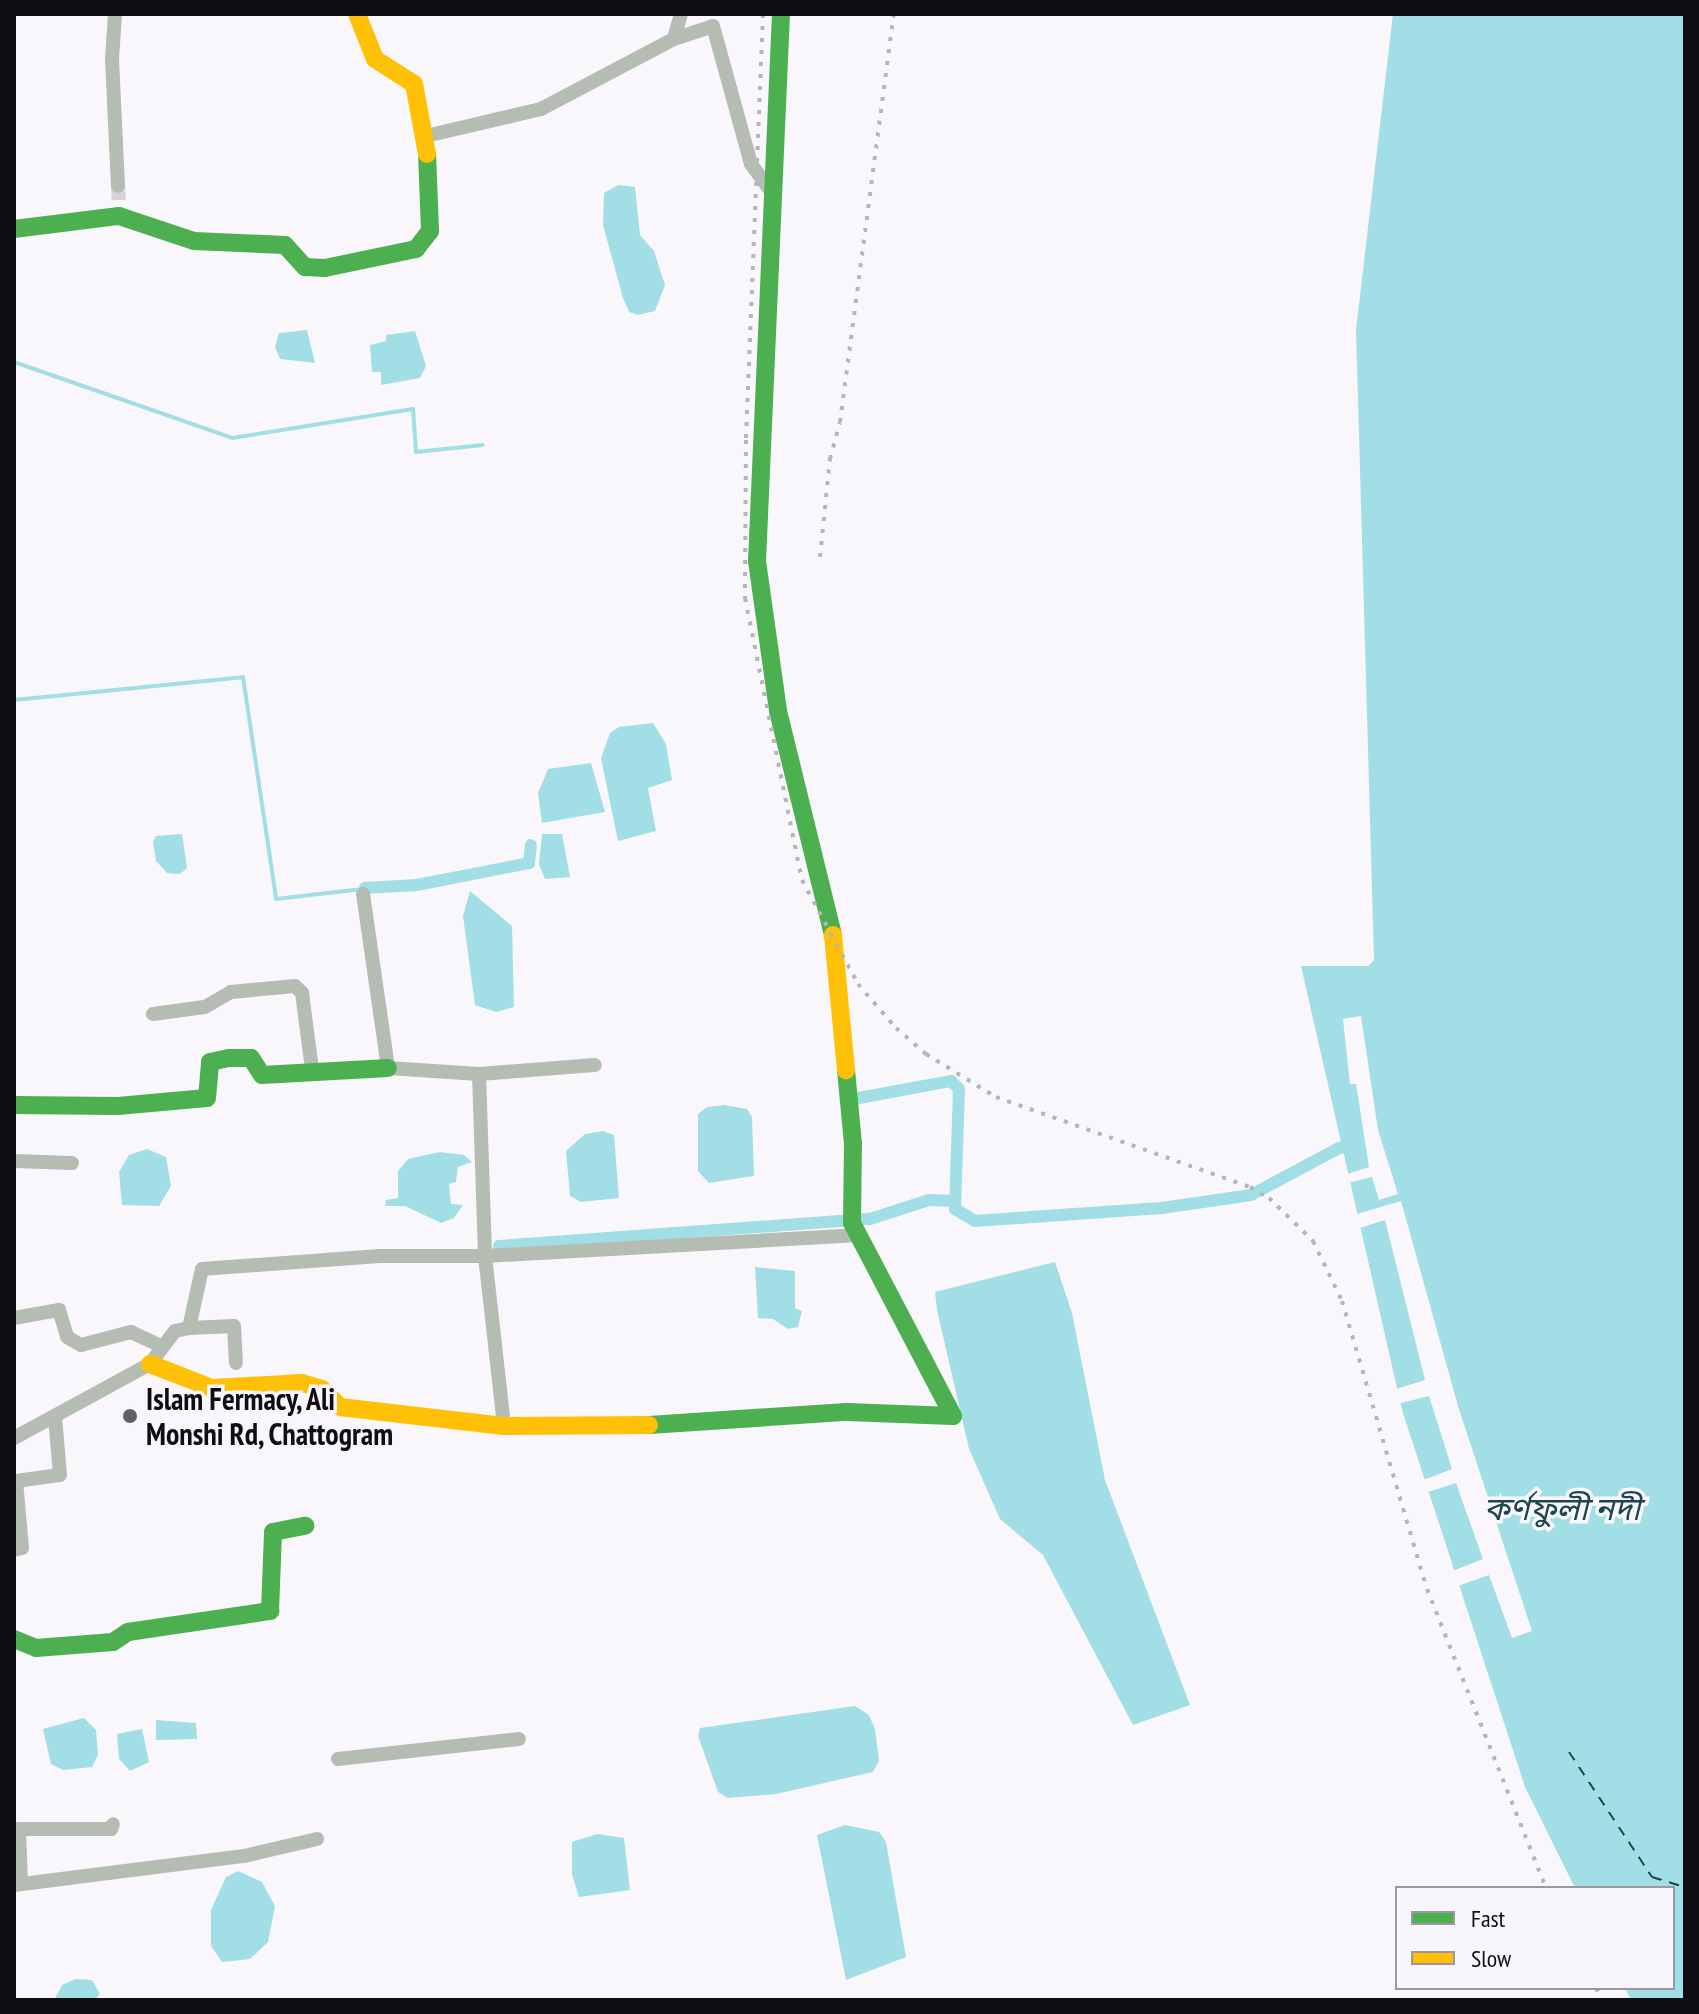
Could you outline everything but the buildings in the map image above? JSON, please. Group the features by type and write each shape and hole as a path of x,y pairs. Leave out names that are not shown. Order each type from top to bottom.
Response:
{"main road":[{"path":"14,229 119,211 194,241 285,245 305,267 416,249 430,231 426,136 414,84 375,59 357,14"},
{"path":"150,1364 212,1388 302,1383 322,1389 340,1407 504,1426 624,1427 847,1412 953,1416 935,1373 853,1225 853,1144 833,935 778,711 757,561 770,190 781,14"},
{"path":"14,1105 93,1102 118,1106 207,1098 210,1062 229,1058 251,1058 262,1075 312,1069 388,1068"},
{"path":"14,1639 33,1648 113,1642 128,1632 224,1615 269,1612 273,1532 305,1526"}],"street":[{"path":"115,14 112,59 118,186"},
{"path":"674,39 681,14"},
{"path":"426,136 541,109 674,39 713,26 751,164 770,190"},
{"path":"363,894 388,1068 479,1074 595,1065"},
{"path":"153,1014 205,1007 231,992 295,986 302,993 312,1069"},
{"path":"479,1074 485,1256 504,1426"},
{"path":"14,1161 72,1163"},
{"path":"189,1328 202,1269 380,1256 485,1256 853,1225"},
{"path":"14,1318 59,1310 67,1337 81,1345 131,1332 163,1347"},
{"path":"14,1438 150,1364 175,1331 234,1326 236,1363"},
{"path":"14,1550 22,1548 16,1481 60,1475 55,1417"},
{"path":"338,1759 519,1739"},
{"path":"113,1824 111,1829 19,1829 17,1885 244,1856 317,1839"}],"water":[{"name":"কর্ণফুলী নদী","path":"1393,14 1685,14 1685,2000 1631,2000 1626,1990 1675,1990 1675,1886 1574,1886 1525,1787 1402,1410 1301,966 1368,966 1374,960 1356,330"},
{"path":"618,185 635,187 640,235 654,251 665,285 655,311 638,315 629,312 623,298 603,225 604,193"},
{"path":"307,330 315,363 280,359 275,347 279,333"},
{"path":"415,331 426,366 420,378 381,385 381,372 372,372 370,345 386,341 386,335"},
{"path":"653,723 666,744 672,780 648,788 656,831 618,841 601,758 610,733 619,727"},
{"path":"591,763 605,812 542,823 538,793 548,769"},
{"path":"182,834 187,868 180,874 167,873 156,861 153,842 156,836"},
{"path":"542,834 562,834 570,877 545,879 539,864"},
{"path":"470,891 512,926 514,1007 496,1012 475,1005 463,916"},
{"path":"724,1105 747,1109 752,1117 754,1176 709,1183 698,1171 698,1114 707,1107"},
{"path":"603,1131 614,1135 619,1198 581,1202 570,1196 566,1151 585,1134"},
{"path":"147,1149 166,1157 171,1186 159,1206 122,1205 119,1172 129,1155"},
{"path":"440,1152 464,1155 472,1162 458,1167 456,1182 449,1184 451,1204 463,1205 454,1218 441,1223 405,1206 385,1206 386,1200 398,1198 398,1171 408,1159"},
{"path":"1055,1262 1072,1313 1105,1480 1190,1705 1133,1725 1043,1555 1000,1519 969,1449 937,1310 935,1292"},
{"path":"755,1267 795,1271 795,1308 802,1311 798,1327 788,1329 773,1319 758,1318"},
{"path":"855,1706 869,1715 875,1729 879,1761 873,1772 776,1794 728,1798 718,1792 698,1736 700,1728"},
{"path":"84,1718 96,1730 98,1755 92,1767 63,1770 51,1764 43,1729"},
{"path":"156,1720 196,1723 197,1739 156,1740"},
{"path":"142,1729 149,1762 130,1771 119,1759 117,1734"},
{"path":"845,1825 879,1832 886,1842 906,1957 846,1980 817,1835"},
{"path":"597,1834 624,1838 630,1890 579,1897 572,1875 572,1842"},
{"path":"238,1871 262,1882 275,1906 268,1942 250,1959 222,1962 211,1946 211,1910 226,1877"},
{"path":"75,1979 92,1980 100,1994 95,1999 54,2000 62,1985"}],"pier":[{"path":"1361,1016 1378,1130 1398,1194 1379,1200 1372,1177 1343,1184 1341,1176 1369,1167 1356,1084 1350,1084 1343,1019"},
{"path":"1401,1201 1458,1406 1532,1631 1512,1638 1489,1575 1455,1587 1450,1572 1483,1559 1456,1483 1425,1493 1421,1481 1452,1469 1429,1396 1397,1404 1393,1390 1425,1380 1385,1220 1353,1230 1350,1216"}],"waterway":[{"path":"14,362 232,438 413,409 416,452 483,445"},
{"path":"14,700 243,677 276,899 362,889"},
{"path":"365,888 417,885 529,863 531,845"},
{"path":"859,1098 951,1081 959,1089 955,1209 975,1221 1162,1208 1251,1195 1339,1148 1355,1145"},
{"path":"499,1246 870,1219 929,1200 955,1201"}],"ferry route":[{"path":"1569,1752 1652,1877 1685,1887"}],"tunnel":[{"path":"118,186 119,206"}],"railway":[{"path":"763,14 746,440 745,598 802,880 858,984 896,1028 926,1054 996,1097 1250,1187 1269,1198 1313,1241 1342,1301 1427,1589 1545,1886"},
{"path":"820,557 830,459 840,422 894,14"},
{"path":"1597,1990 1602,2000"}],"traffic: fast":[{"path":"781,14 757,561 778,711 833,935"},
{"path":"14,229 119,216 194,241 285,245 305,267 325,268 416,249 430,231 427,154"},
{"path":"14,1105 118,1106 207,1098 210,1062 229,1058 251,1058 262,1075 388,1068"},
{"path":"649,1425 847,1412 953,1416 852,1223 853,1144 846,1070"},
{"path":"14,1639 36,1648 113,1642 128,1632 270,1611 273,1532 305,1526"}],"traffic: slow":[{"path":"357,14 375,59 414,84 427,154"},
{"path":"833,935 846,1070"},
{"path":"150,1364 212,1388 302,1383 322,1389 340,1407 504,1426 649,1425"}],"place":[{"name":"Islam Fermacy, Ali Monshi Rd, Chattogram","path":"130,1416"}]}
